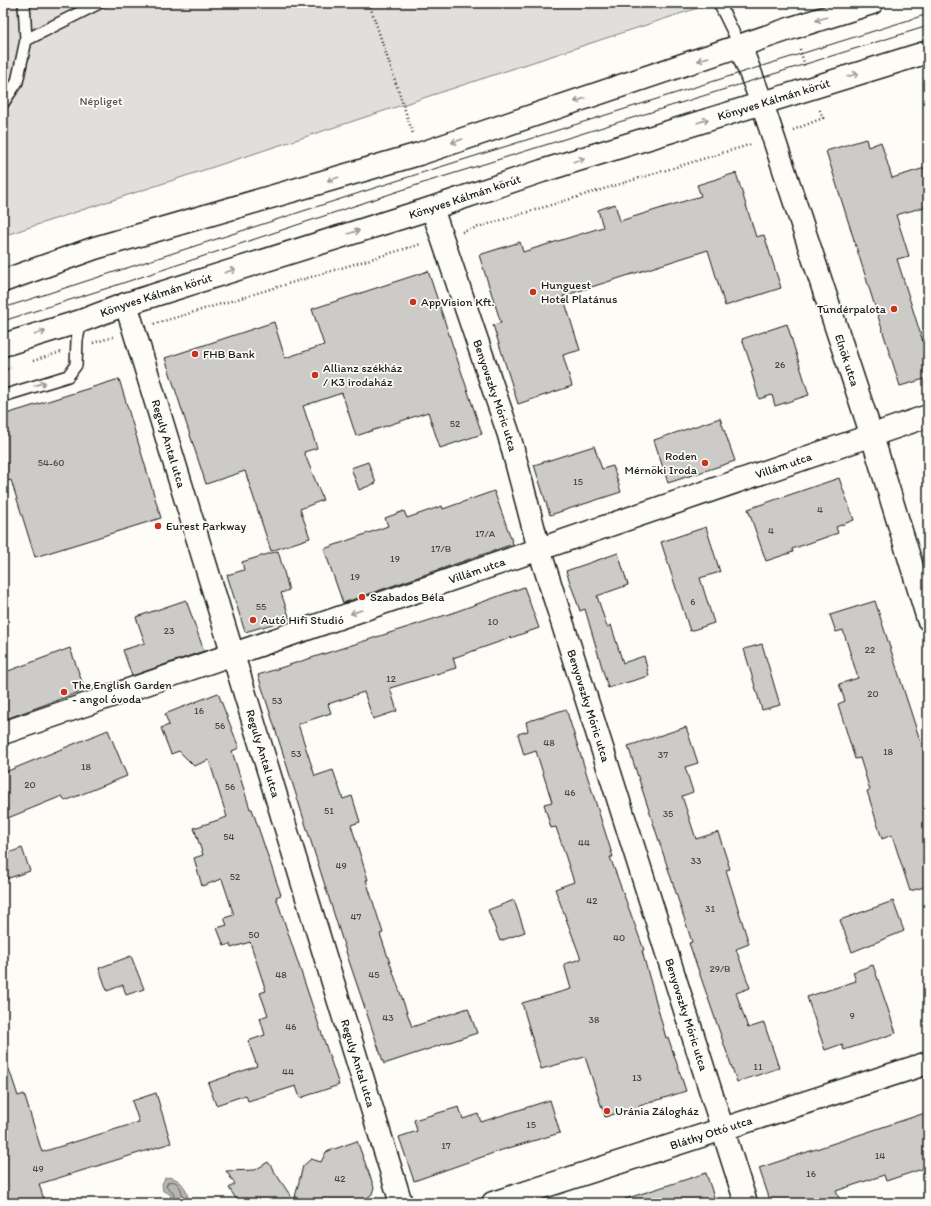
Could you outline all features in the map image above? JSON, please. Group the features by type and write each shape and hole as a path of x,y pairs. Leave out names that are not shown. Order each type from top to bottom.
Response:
{"street":[{"path":"3,281 95,248 419,154 792,28 872,3"},
{"name":"Elnök utca","path":"740,46 762,103 872,436 928,619"},
{"name":"Könyves Kálmán körút","path":"3,345 81,321 126,304 432,208 542,171 928,52"},
{"name":"Benyovszky Móric utca","path":"432,208 509,435 539,549 746,1203"},
{"name":"Reguly Antal utca","path":"126,304 232,654 402,1203"},
{"name":"Villám utca","path":"3,733 928,416"},
{"name":"Bláthy Ottó utca","path":"493,1203 928,1063"}],"lane":[{"path":"3,103 17,82 26,40 24,3"},
{"path":"26,40 99,3"},
{"path":"719,3 740,46"},
{"path":"3,396 68,376 76,365 77,340 81,321"}],"path":[{"path":"369,3 419,154"},
{"path":"33,361 627,182"},
{"path":"3,370 18,366"}],"green space":[{"name":"Népliget","path":"3,3 713,3 3,236"}],"water":[{"path":"170,1177 180,1182 186,1190 188,1198 186,1203 172,1203 170,1194 163,1191 162,1184 165,1178"}],"building":[{"name":"Tündérpalota","path":"866,139 868,147 881,142 892,178 928,167 928,206 896,215 909,256 897,259 928,358 928,378 900,386 826,151"},
{"name":"Hunguest Hotel Platánus","path":"736,173 756,237 764,235 781,288 725,306 708,250 563,296 580,350 563,355 572,386 518,404 493,325 501,323 479,255 520,242 523,252 603,227 598,210 615,204 620,221 701,196 697,185"},
{"name":"Allianz székház / K3 irodaház","path":"428,271 482,434 440,448 428,412 356,436 342,393 303,406 317,448 304,452 323,500 300,509 310,538 271,551 245,471 206,484 165,358 274,322 285,358 324,345 312,309"},
{"path":"787,324 809,395 775,406 772,395 759,399 751,371 753,371 742,339"},
{"path":"119,379 161,518 35,557 11,480 3,482 3,415"},
{"path":"720,418 735,461 668,483 654,440"},
{"path":"594,446 602,469 613,466 621,492 550,515 534,465"},
{"path":"368,462 376,483 359,490 351,468"},
{"path":"839,478 854,520 836,527 838,533 792,549 793,552 766,561 748,509"},
{"path":"494,491 513,544 343,603 324,549 388,526 385,518 404,511 407,518 442,506 443,509"},
{"path":"706,527 720,572 700,578 714,623 690,631 661,542"},
{"path":"278,551 289,590 281,593 290,619 245,632 227,575 244,570 242,562"},
{"path":"618,553 628,585 597,596 607,627 611,625 623,663 644,656 649,676 608,688 585,609 580,611 566,571"},
{"path":"524,587 539,628 453,658 456,668 390,688 397,711 373,719 364,692 328,704 331,713 298,724 315,776 333,770 343,799 352,796 360,822 351,825 368,880 366,880 383,933 380,934 412,1027 468,1008 477,1033 384,1064 349,961 258,675 452,613"},
{"path":"186,600 204,651 132,676 123,650 145,643 136,617"},
{"path":"875,601 928,765 928,886 910,891 892,835 882,839 867,791 870,790 860,758 855,759 838,704 845,701 839,684 858,678 843,630 836,632 830,615"},
{"path":"762,644 780,705 762,710 744,649"},
{"path":"70,648 85,690 3,720 3,673"},
{"path":"218,693 239,748 232,751 250,809 252,809 281,895 276,897 339,1085 300,1098 296,1086 248,1101 246,1095 216,1105 208,1083 257,1066 248,1041 265,1035 260,1018 268,1015 260,993 266,991 250,942 231,948 230,944 224,946 217,928 227,925 224,918 234,915 222,879 202,886 194,858 203,855 194,828 227,817 209,760 194,766 179,751 171,754 161,728 169,725 165,714"},
{"path":"566,709 613,857 610,857 644,950 642,951 666,1038 668,1037 686,1091 605,1117 585,1057 541,1069 522,1003 571,989 564,964 581,959 555,889 574,882 556,827 551,828 544,804 552,802 536,751 524,755 518,734 528,731 526,722"},
{"path":"686,727 698,763 685,767 693,792 682,796 696,839 718,832 730,869 726,870 749,944 736,949 750,988 736,993 748,1028 764,1023 779,1068 737,1082 689,943 692,942 628,746"},
{"path":"108,730 127,776 65,801 62,796 3,820 3,773"},
{"path":"22,848 30,871 3,880 3,855"},
{"path":"514,900 525,932 500,941 488,910"},
{"path":"893,901 904,931 852,952 840,920"},
{"path":"131,956 144,989 126,995 123,985 107,991 99,968"},
{"path":"873,965 896,1033 844,1050 842,1044 825,1050 807,997 856,981 853,972"},
{"path":"3,1060 6,1060 18,1096 24,1094 42,1152 139,1122 132,1101 156,1093 171,1143 39,1184 45,1203 3,1203"},
{"path":"550,1100 560,1133 502,1150 414,1181 399,1137 417,1131 414,1120 459,1107 463,1119 478,1114 481,1122"},
{"path":"928,1112 928,1167 886,1181 884,1175 836,1191 841,1203 771,1203 759,1168"},
{"path":"357,1141 374,1187 372,1194 361,1203 239,1203 229,1188 235,1184 226,1171 255,1170 268,1162 294,1201 303,1166 311,1159 321,1162 326,1152"},
{"path":"706,1173 716,1203 626,1203 625,1199"}],"tram line":[{"path":"3,308 421,173 928,14"},
{"path":"3,321 111,287 423,183 928,26"}],"place":[{"name":"Hunguest Hotel Platánus","path":"533,292"},
{"name":"AppVision Kft.","path":"413,302"},
{"name":"Tündérpalota","path":"894,309"},
{"name":"FHB Bank","path":"195,354"},
{"name":"Allianz székház / K3 irodaház","path":"315,375"},
{"name":"Roden Mérnöki Iroda","path":"705,463"},
{"name":"Eurest Parkway","path":"158,526"},
{"name":"Szabados Béla","path":"362,597"},
{"name":"Autó Hifi Studió","path":"253,620"},
{"name":"The English Garden - angol óvoda","path":"64,692"},
{"name":"Uránia Zálogház","path":"607,1111"}]}
